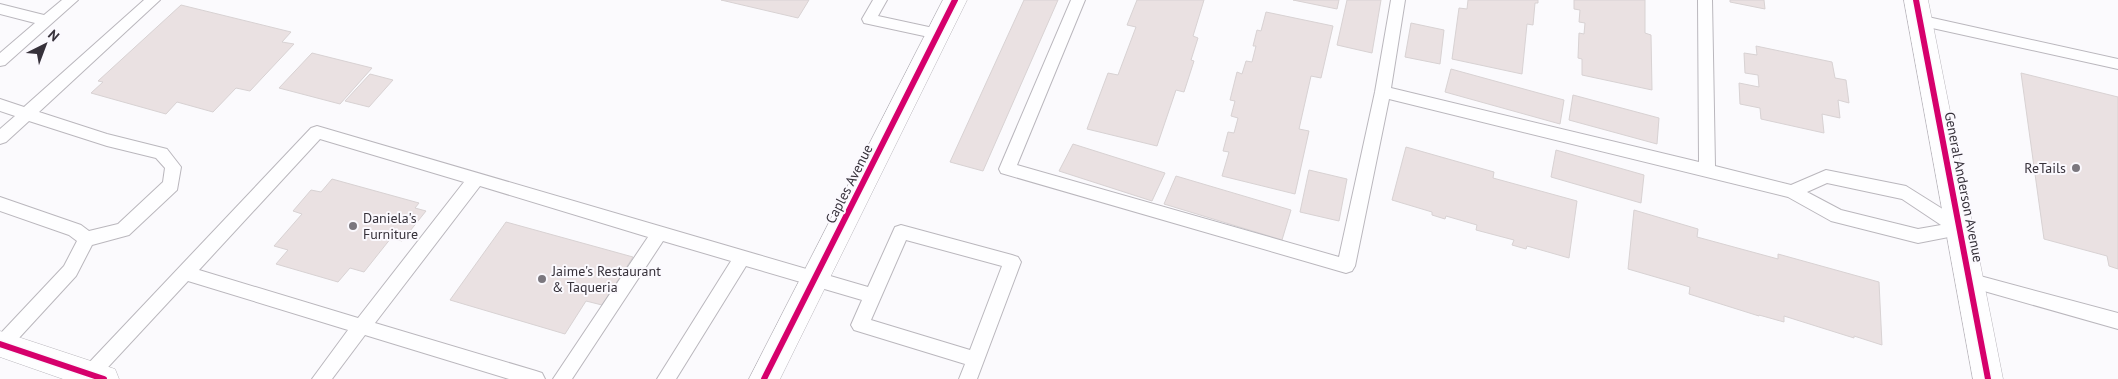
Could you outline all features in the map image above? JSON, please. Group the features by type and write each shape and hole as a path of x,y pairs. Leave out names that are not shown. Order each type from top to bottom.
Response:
{"street":[{"name":"Caples Avenue","path":"764,379 955,0"},
{"name":"General Anderson Avenue","path":"1918,10 1988,379"},
{"path":"0,345 97,377"}],"lane":[{"path":"0,61 71,0"},
{"path":"0,138 154,0"},
{"path":"880,0 869,19 938,34"},
{"path":"1078,0 1007,169 1346,266 1383,92 1398,0"},
{"path":"1704,0 1707,170"},
{"path":"0,9 47,21"},
{"path":"1918,10 2118,64"},
{"path":"1383,92 1792,192 1837,216 1918,236 1959,228"},
{"path":"0,105 107,140 161,154 174,167 171,185 123,230 86,239 70,271 0,345"},
{"path":"97,377 185,273 317,132 873,296"},
{"path":"1792,192 1826,176 1906,193 1959,228"},
{"path":"321,379 476,180"},
{"path":"0,204 75,230 86,239"},
{"path":"968,379 1012,262 901,232 860,325 975,359"},
{"path":"562,379 659,234"},
{"path":"666,379 742,258"},
{"path":"185,273 536,379"},
{"path":"1969,280 2118,321"}],"building":[{"path":"721,0 809,0 798,18"},
{"path":"1024,0 1058,0 983,171 950,162"},
{"path":"1137,0 1204,0 1193,36 1198,38 1191,60 1194,61 1184,92 1176,90 1157,146 1087,129 1108,73 1118,75 1136,27 1127,25"},
{"path":"1293,0 1339,0 1337,9"},
{"path":"1347,0 1381,0 1372,53 1337,45"},
{"path":"1468,0 1538,0 1538,3 1535,3 1533,25 1527,24 1522,74 1452,59 1459,8 1467,9"},
{"path":"1574,0 1645,0 1645,33 1651,35 1652,90 1582,75 1582,59 1578,58 1579,33 1584,34 1585,23 1579,22 1580,10 1574,9"},
{"path":"1730,0 1764,0 1765,9 1730,2"},
{"path":"181,5 291,32 282,42 294,44 250,91 236,88 213,112 177,102 166,114 91,93 103,82 98,81"},
{"path":"1266,12 1333,26 1321,78 1311,76 1299,129 1309,131 1295,194 1222,176 1229,152 1223,151 1228,132 1234,133 1238,118 1231,116 1235,101 1230,100 1237,72 1242,74 1246,61 1252,62 1257,30 1261,31"},
{"path":"1411,23 1444,30 1440,64 1405,57"},
{"path":"1756,46 1832,62 1835,78 1846,80 1849,103 1838,100 1840,118 1822,114 1824,133 1761,119 1760,108 1740,104 1739,83 1759,87 1758,75 1745,73 1744,53 1757,55"},
{"path":"312,53 372,68 340,104 279,88"},
{"path":"1451,69 1564,100 1560,124 1445,92"},
{"name":"ReTails","path":"2021,73 2118,97 2118,269 2109,266 2107,256 2044,239"},
{"path":"370,74 393,80 369,107 345,101"},
{"path":"1573,95 1659,118 1657,144 1569,120"},
{"path":"1073,144 1165,173 1152,201 1059,171"},
{"path":"1406,147 1494,172 1493,178 1577,201 1569,258 1527,246 1526,249 1512,245 1514,240 1476,230 1477,225 1446,216 1445,219 1432,215 1432,212 1392,200"},
{"path":"1556,150 1644,175 1641,203 1551,177"},
{"path":"1309,170 1347,179 1339,221 1300,212"},
{"path":"1176,176 1291,210 1282,240 1164,204"},
{"name":"Daniela's Furniture","path":"332,179 419,203 415,208 426,211 402,241 391,238 364,272 350,268 338,282 276,264 288,250 274,246 302,214 293,211 311,190 321,192"},
{"path":"1634,210 1698,229 1697,237 1778,259 1778,254 1879,282 1882,345 1784,316 1784,322 1759,316 1689,294 1690,287 1628,269"},
{"name":"Jaime's Restaurant & Taqueria","path":"506,222 633,257 602,305 586,301 565,334 450,300"}],"cycle path":[{"path":"764,379 955,0"},
{"path":"1916,0 1988,379"},
{"path":"0,344 104,379"}],"place":[{"name":"ReTails","path":"2076,168"},
{"name":"Daniela's Furniture","path":"353,226"},
{"name":"Jaime's Restaurant & Taqueria","path":"542,279"}]}
